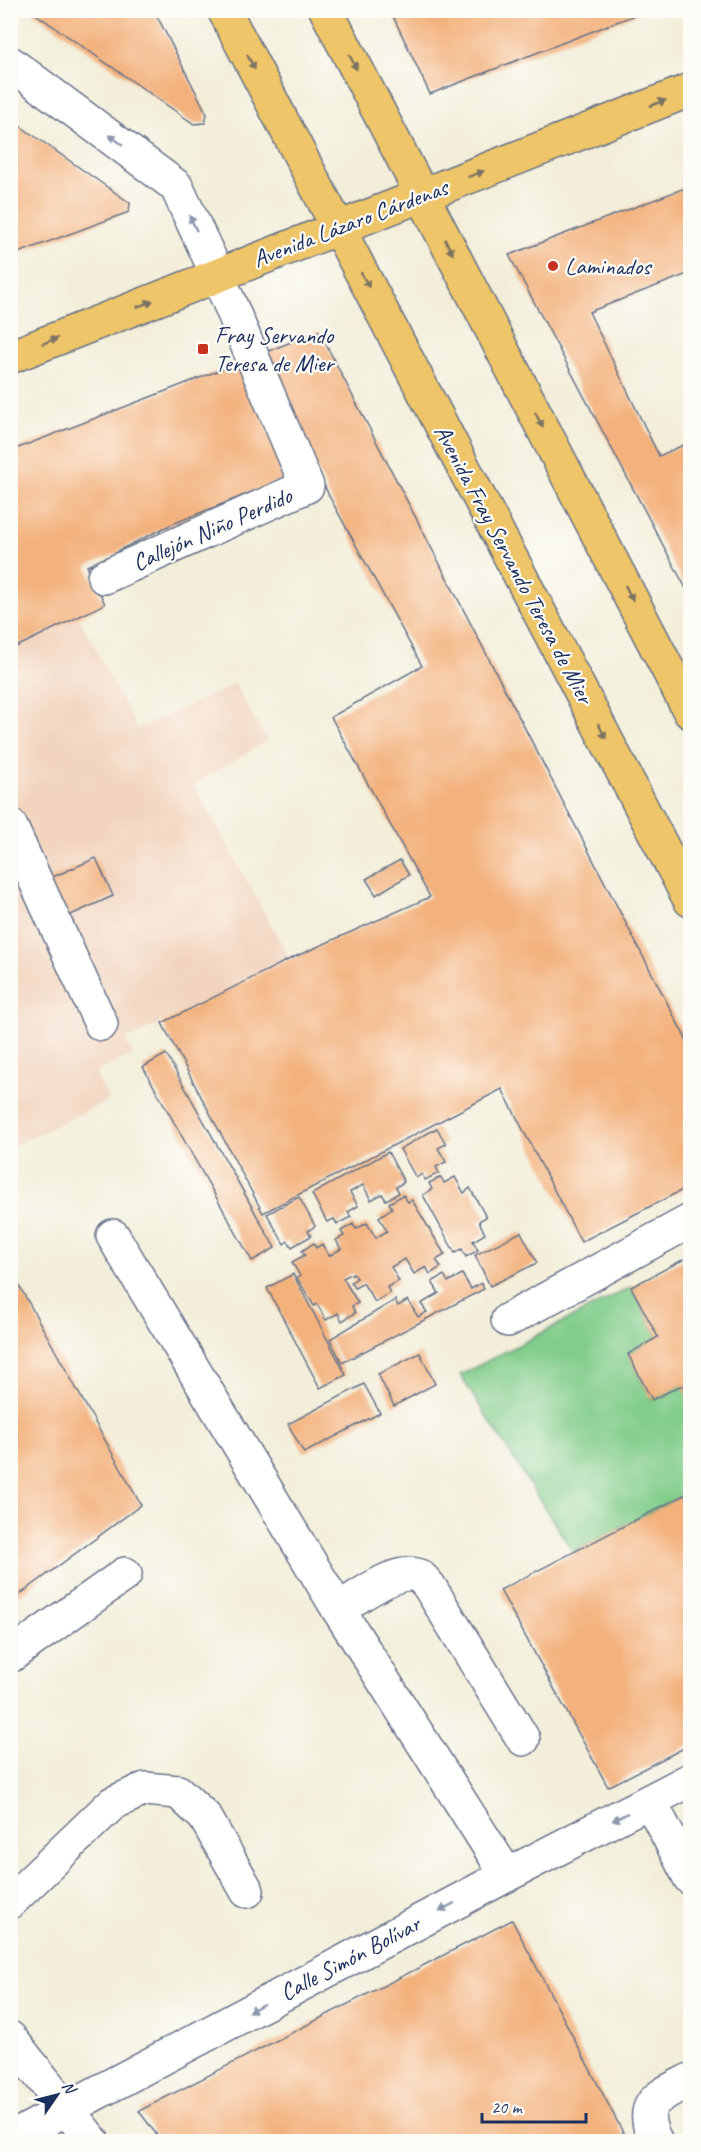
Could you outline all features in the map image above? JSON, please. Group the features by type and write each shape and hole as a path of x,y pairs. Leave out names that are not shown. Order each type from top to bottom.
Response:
{"main road":[{"name":"Avenida Fray Servando Teresa de Mier","path":"224,10 690,900"},
{"path":"326,10 690,712"},
{"name":"Avenida Lázaro Cárdenas","path":"10,357 690,90"}],"street":[{"path":"10,63 176,186 218,276"},
{"name":"Callejón Niño Perdido","path":"104,577 307,486 218,276"},
{"path":"10,825 101,1024"},
{"path":"508,1320 690,1221"},
{"path":"113,1236 338,1609 507,1875"},
{"path":"338,1609 394,1576 407,1573 420,1576 429,1586 523,1739"},
{"path":"10,1656 125,1574"},
{"name":"Calle Simón Bolívar","path":"10,2139 690,1780"},
{"path":"10,1902 113,1803 145,1789 178,1792 205,1817 247,1891"},
{"path":"650,1801 690,1878"},
{"path":"10,2038 93,2142"},
{"path":"656,2142 647,2118 651,2104 690,2080"}],"shaded area":[{"path":"79,617 137,729 235,684 267,741 194,785 290,959 126,1040 133,1054 95,1073 109,1100 11,1147 11,650"}],"green space":[{"path":"631,1287 658,1337 628,1354 652,1400 682,1385 690,1401 690,1492 573,1552 460,1375"}],"building":[{"path":"30,10 154,10 207,114 205,123 194,124"},
{"path":"390,10 645,10 645,11 430,94"},
{"path":"10,119 130,203 129,212 10,256"},
{"path":"690,186 690,273 589,312 659,456 690,442 690,596 509,255"},
{"path":"319,331 690,1047 690,1186 581,1242 502,1089 263,1213 162,1023 290,959 430,897 331,717 422,666 329,496 266,352"},
{"path":"241,362 287,478 170,525 119,550 120,552 87,566 105,604 10,650 10,451"},
{"path":"96,858 113,896 64,918 46,880"},
{"path":"400,860 409,875 376,895 366,879"},
{"path":"166,1054 275,1248 252,1261 143,1067"},
{"path":"437,1128 446,1144 438,1148 446,1162 436,1167 439,1173 425,1180 422,1174 416,1178 400,1149"},
{"path":"388,1152 404,1182 396,1187 399,1193 386,1200 382,1194 371,1200 363,1185 350,1192 358,1206 348,1212 351,1217 337,1224 334,1219 327,1222 312,1194"},
{"path":"441,1177 444,1183 455,1177 464,1193 470,1188 486,1217 479,1221 485,1234 473,1241 478,1250 466,1257 462,1249 455,1253 423,1195 432,1189 429,1183"},
{"path":"403,1195 408,1202 412,1200 445,1255 436,1260 441,1267 430,1274 426,1267 414,1274 405,1259 391,1267 399,1281 387,1287 390,1293 375,1302 363,1283 355,1288 351,1282 357,1278 353,1273 343,1278 358,1303 352,1306 355,1313 342,1321 338,1313 326,1320 317,1304 314,1306 297,1278 300,1276 292,1262 305,1255 302,1251 314,1243 316,1248 322,1244 329,1256 341,1249 336,1240 344,1236 341,1231 353,1224 356,1229 367,1223 376,1238 387,1231 379,1217 392,1208 389,1203"},
{"path":"299,1197 315,1226 308,1231 311,1236 292,1247 288,1241 284,1244 267,1214"},
{"path":"521,1232 537,1263 490,1286 475,1255"},
{"path":"690,1256 690,1401 682,1385 652,1400 628,1354 658,1337 631,1287"},
{"path":"10,1269 141,1505 15,1598 10,1592"},
{"path":"293,1274 346,1375 320,1388 267,1288"},
{"path":"462,1274 471,1289 481,1283 484,1289 342,1363 330,1339 395,1300 398,1306 408,1300 418,1317 427,1312 421,1304 439,1293 432,1282 444,1275 448,1282"},
{"path":"420,1353 435,1384 394,1406 378,1374"},
{"path":"364,1384 380,1413 304,1453 288,1424"},
{"path":"690,1492 690,1745 608,1787 500,1590"},
{"path":"512,1920 628,2142 162,2142 139,2111"}],"place":[{"name":"Laminados","path":"553,266"},
{"name":"Fray Servando Teresa de Mier","path":"203,349"}]}
